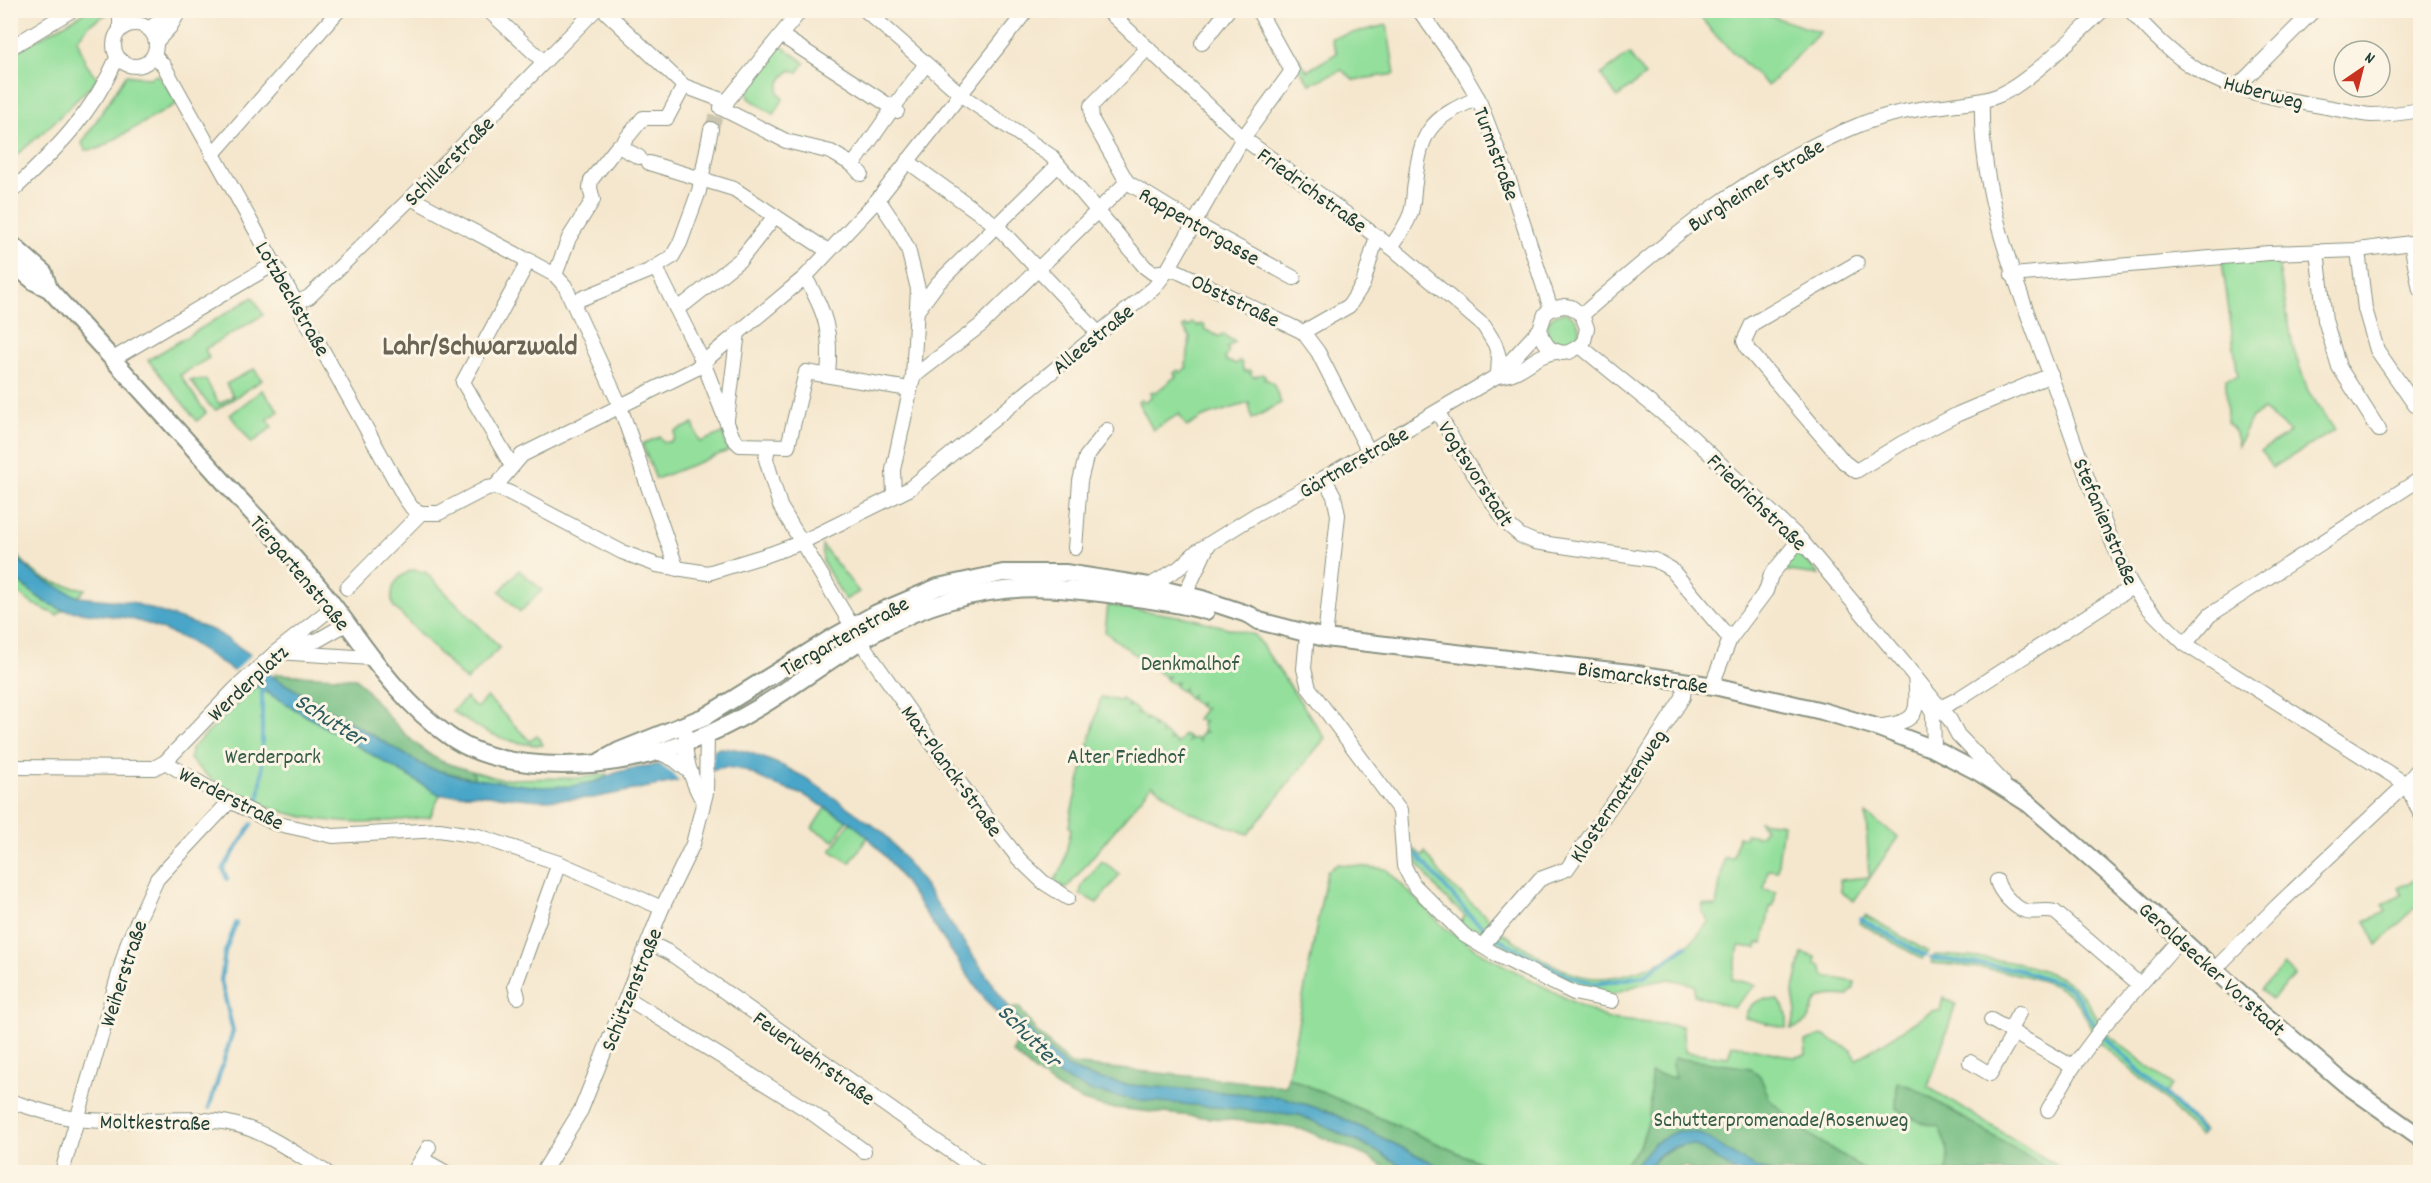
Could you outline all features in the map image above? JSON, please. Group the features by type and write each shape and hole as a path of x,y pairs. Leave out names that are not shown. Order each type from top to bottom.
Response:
{"main road":[{"name":"Tiergartenstraße","path":"10,243 44,273 49,289"},
{"name":"Tiergartenstraße","path":"10,261 35,282 49,289 112,358 324,593 371,658 414,708 451,738 485,754 544,765 577,765 623,760 685,743 761,706 856,633 877,613 939,588 1003,573 1065,573 1149,586 1181,597"},
{"name":"Tiergartenstraße","path":"601,761 619,751 706,716 856,633 885,626 945,602 1011,588 1053,587 1181,597"},
{"name":"Bismarckstraße","path":"1181,597 1250,615 1259,621 1306,635 1685,681 1822,711 1876,727 1934,749 2012,791"},
{"name":"Geroldsecker Vorstadt","path":"2012,791 2127,889 2180,940 2344,1083 2421,1137"}],"street":[{"path":"10,48 72,10"},
{"path":"120,10 120,29"},
{"path":"180,10 152,53 140,66 122,62 113,46 120,29 138,21 163,18 180,10"},
{"path":"212,155 339,10"},
{"path":"488,10 543,61"},
{"name":"Schillerstraße","path":"295,303 309,297 411,198 595,10"},
{"path":"604,10 684,86 786,141 831,152 857,170 926,64"},
{"path":"722,108 801,10"},
{"name":"Obststraße","path":"865,10 960,94 1051,156 1097,213 1153,273 1175,270 1303,332 1318,352 1369,452"},
{"path":"347,588 421,513 439,513 471,495 495,487 522,455 695,369 703,362 713,346 738,332 806,277 878,199 1027,10"},
{"name":"Friedrichstraße","path":"1107,10 1243,138 1377,236 1484,326 1495,344 1499,357 1497,376"},
{"path":"1202,43 1228,10"},
{"name":"Alleestraße","path":"894,496 909,489 1099,334 1154,288 1167,271 1243,138 1292,71 1258,10"},
{"name":"Turmstraße","path":"1419,10 1461,69 1478,98 1508,177 1551,309"},
{"name":"Huberweg","path":"2130,10 2158,41 2179,57 2200,72 2237,87 2265,96 2368,115 2421,110"},
{"path":"2237,87 2314,10"},
{"name":"Burgheimer Straße","path":"1582,315 1655,251 1700,216 1800,151 1860,124 1900,112 1982,101 2010,90 2095,13"},
{"name":"Lotzbeckstraße","path":"138,21 152,53 164,66 405,498 412,508 421,513"},
{"path":"782,36 895,110"},
{"name":"Rappentorgasse","path":"1148,48 1090,106 1092,120 1127,182 1194,223 1294,278"},
{"path":"10,193 52,153 89,109 122,62"},
{"path":"625,140 643,118 667,118 684,86"},
{"path":"1391,247 1411,214 1418,155 1425,137 1441,117 1478,98"},
{"name":"Stefanienstraße","path":"1982,101 1981,125 1992,202 2012,275 2051,375 2101,517 2132,587 2185,644 2406,784"},
{"path":"573,302 656,268 672,257 680,243 701,180 711,129"},
{"path":"555,275 568,238 593,200 591,180 618,146 644,160 734,189 828,251"},
{"path":"907,161 996,225 1099,334"},
{"path":"917,312 937,284 1057,166"},
{"path":"656,268 703,362 736,443 788,446 806,372 911,383 981,326 1127,182"},
{"path":"411,198 555,275 565,286 620,406 677,569"},
{"path":"495,487 525,500 622,552 657,566 708,573 800,543 894,496 893,470 911,383 918,289 910,255 896,226 878,199"},
{"path":"676,308 686,303 741,259 775,216"},
{"path":"1303,332 1349,306 1363,284 1377,236"},
{"path":"2012,275 2269,253 2358,250 2411,243 2417,253 2421,290"},
{"path":"2358,250 2365,309 2378,350 2415,405"},
{"path":"2317,251 2325,320 2338,367 2379,430"},
{"path":"512,466 463,382 525,258"},
{"path":"1857,263 1752,324 1744,341 1747,348 1844,462 1856,471 1902,442 1958,414 2051,375"},
{"path":"112,358 274,264"},
{"path":"806,277 826,317 830,348 828,375"},
{"path":"1557,306 1571,307 1582,315 1587,328 1584,341 1580,346 1569,352 1556,352 1544,343 1540,328 1545,314 1551,309 1557,306"},
{"name":"Gärtnerstraße","path":"1149,586 1257,514 1324,478 1497,376 1540,328"},
{"path":"727,422 738,332"},
{"path":"690,335 713,346"},
{"name":"Friedrichstraße","path":"1580,346 1692,438 1800,539 1915,676 1964,742 2012,791"},
{"name":"Gärtnerstraße","path":"1497,376 1511,375 1546,353 1556,352"},
{"name":"Vogtsvorstadt","path":"1438,412 1460,453 1507,524 1521,536 1534,542 1655,560 1671,569 1731,639"},
{"path":"1075,548 1080,481 1086,457 1107,430"},
{"name":"Max-Planck-Straße","path":"768,446 766,459 780,506 800,543 856,633 962,786 1019,860 1043,882 1068,898"},
{"path":"1324,478 1335,496 1338,515 1325,638"},
{"path":"2185,644 2210,615 2421,479"},
{"path":"1714,686 1715,677 1731,639 1766,591 1771,575 1800,539"},
{"path":"1181,597 1208,545"},
{"path":"1179,568 1181,597"},
{"path":"1934,749 1942,726 1943,717 1940,708 1958,699 2132,587"},
{"name":"Werderplatz","path":"165,762 239,686 276,652 333,607"},
{"path":"276,652 318,640 346,624"},
{"path":"1306,635 1304,669 1309,688 1400,811 1404,866 1414,885 1464,935 1485,942 1527,971 1574,993 1612,1001"},
{"path":"276,652 371,658"},
{"path":"1876,727 1902,723 1911,717 1918,705 1915,676"},
{"name":"Friedrichstraße","path":"1915,676 1933,714 1934,749"},
{"name":"Klostermattenweg","path":"1485,942 1540,879 1567,869 1639,766 1683,697 1685,681"},
{"path":"687,723 685,743 691,773 703,801"},
{"name":"Schützenstraße","path":"543,1173 581,1110 650,944 662,908 693,844 706,793 707,734"},
{"path":"658,752 675,760 691,773"},
{"name":"Werderstraße","path":"10,767 147,769 165,762 230,801 274,823 333,836 439,830 478,836 559,863 662,908"},
{"path":"2214,970 2277,906 2420,769"},
{"path":"2406,784 2421,813"},
{"name":"Weiherstraße","path":"62,1173 128,942 157,879 230,801"},
{"path":"518,998 515,986 559,863"},
{"path":"1997,881 1998,888 2019,908 2026,911 2046,909 2055,912 2140,985"},
{"path":"2048,1110 2073,1067 2105,1024 2180,940"},
{"name":"Feuerwehrstraße","path":"650,944 670,953 980,1173"},
{"path":"627,998 812,1113 864,1151"},
{"path":"1970,1062 1990,1074 2012,1032 2019,1013"},
{"path":"1991,1020 2073,1067"},
{"name":"Moltkestraße","path":"10,1101 78,1119 134,1121 203,1119 238,1125 257,1131 325,1172"},
{"path":"414,1173 426,1153 445,1173"}],"green space":[{"path":"1704,10 1755,11 1820,32 1768,86 1713,33 1699,15"},
{"path":"87,11 112,11 90,24 77,39 86,64 98,79 11,160 10,55"},
{"path":"1387,25 1395,74 1354,80 1342,70 1310,84 1294,62 1299,58 1307,71 1337,53 1331,38"},
{"path":"780,45 805,63 797,73 792,70 782,79 778,92 783,99 774,115 749,98 747,88"},
{"path":"1629,54 1645,76 1617,97 1601,75"},
{"path":"126,75 149,78 157,75 178,103 98,149 85,150 82,143"},
{"path":"2277,257 2293,348 2308,391 2335,430 2272,468 2261,451 2290,432 2263,410 2252,417 2238,446 2234,429 2227,422 2226,379 2238,376 2222,261"},
{"path":"253,297 263,315 205,349 209,358 180,375 206,413 197,421 148,360"},
{"path":"1563,313 1574,318 1579,329 1574,340 1563,345 1552,340 1547,329 1552,318"},
{"path":"1192,323 1199,326 1201,324 1205,326 1204,329 1220,337 1222,334 1235,342 1227,348 1229,352 1225,358 1226,361 1236,364 1239,361 1242,363 1243,370 1247,372 1249,370 1254,377 1262,374 1265,376 1264,378 1273,383 1281,403 1252,419 1249,403 1203,417 1187,427 1179,414 1153,430 1138,402 1141,400 1144,402 1152,396 1150,393 1153,391 1155,393 1176,376 1174,373 1178,370 1180,373 1187,367 1185,364 1190,337 1183,327 1186,325 1188,327"},
{"path":"254,369 262,380 216,410 208,404 190,380 206,380 219,404 233,396 226,384"},
{"path":"262,390 279,411 267,420 272,427 252,443 230,415"},
{"path":"693,424 700,442 723,433 728,451 656,479 642,444 660,437 664,442 669,442 674,439 675,431"},
{"path":"822,545 859,592 845,600 823,562"},
{"path":"10,548 43,577 60,584 85,589 78,597 44,581 28,569 11,552"},
{"path":"1797,550 1819,575 1780,570"},
{"path":"413,570 425,572 500,647 466,681 393,606 392,594 395,584 402,576"},
{"path":"519,570 542,590 520,612 500,591"},
{"path":"14,579 45,602 63,610 57,615 33,604 12,589 11,593 10,582 13,583"},
{"path":"1108,605 1190,618 1255,635 1325,738 1248,834 1190,812 1152,785 1066,889 1054,881 1063,867 1071,829 1069,826 1072,809 1101,697 1120,701 1122,699 1128,707 1130,705 1138,711 1136,714 1139,713 1146,718 1145,721 1147,719 1154,725 1153,728 1155,726 1162,732 1161,735 1164,733 1170,741 1172,739 1177,744 1184,735 1189,738 1188,742 1197,738 1199,741 1199,737 1206,732 1202,724 1205,721 1197,719 1206,707 1203,709 1199,706 1201,702 1198,705 1191,699 1192,695 1189,698 1183,692 1184,688 1181,691 1175,686 1177,682 1173,684 1166,679 1169,676 1165,677 1158,672 1159,668 1156,670 1150,665 1151,662 1148,664 1105,632"},
{"path":"276,674 356,678 395,724 417,745 441,761 472,771 475,779 428,768 273,677"},
{"name":"Werderpark","path":"256,686 440,795 430,817 354,823 302,816 260,805 222,786 205,774 190,759 191,749"},
{"path":"487,697 530,741 537,735 543,745 519,743 495,736 452,711 466,698 476,708"},
{"path":"472,771 500,779 579,778 607,774 606,777 591,783 559,788 475,779"},
{"path":"825,808 847,820 834,841 812,828"},
{"path":"1866,814 1898,837 1854,901 1841,892 1840,880 1869,877"},
{"path":"1759,821 1783,824 1777,871 1768,870 1764,889 1776,892 1773,907 1770,907 1763,944 1758,943 1757,948 1739,946 1732,979 1756,985 1733,1008 1694,995 1695,985 1670,979 1641,984 1612,994 1586,992 1490,944 1501,932 1558,967 1592,978 1623,975 1655,964 1683,948 1709,922 1702,912 1703,904 1716,907 1724,858 1733,858 1738,836 1745,838 1746,834 1757,836 1762,834 1765,828"},
{"path":"850,822 868,837 850,863 831,851"},
{"path":"1415,850 1423,856 1425,852 1446,881 1494,923 1484,935 1478,937 1459,924 1465,916 1443,896 1410,854"},
{"path":"1102,861 1120,874 1097,903 1080,894 1082,885"},
{"name":"Schutterpromenade/Rosenweg","path":"1338,864 1386,869 1445,928 1485,955 1608,1019 1682,1026 1685,1052 1728,1057 1732,1044 1794,1057 1806,1055 1805,1041 1822,1035 1851,1050 1856,1060 1932,1011 1940,1011 1943,997 1956,1004 1928,1087 2067,1172 1770,1172 1647,1125 1640,1146 1618,1172 1501,1172 1288,1077 1327,871"},
{"path":"2420,870 2420,903 2377,945 2365,921 2386,912 2382,905 2402,895 2398,888 2419,878 2417,872"},
{"path":"1865,915 1928,952 1922,959 1860,923"},
{"path":"1802,953 1816,957 1815,964 1821,965 1824,976 1855,982 1848,996 1832,995 1822,998 1816,1002 1808,1020 1791,1029 1796,1012 1793,994"},
{"path":"1935,955 2007,961 2043,970 2073,986 2088,1003 2100,1023 2093,1032 2081,1008 2071,996 2043,981 2004,972 1931,963"},
{"path":"2284,965 2295,975 2271,1000 2261,990"},
{"path":"1765,999 1778,1000 1783,1006 1787,1016 1786,1028 1745,1018 1752,1005"},
{"path":"1019,1007 1035,1030 1070,1064 1286,1086 1288,1077 1501,1172 1451,1172 1332,1113 1283,1097 1129,1085 1091,1077 1067,1067 1039,1042 1010,1009"},
{"path":"2106,1033 2172,1085 2166,1094 2204,1131 2199,1137 2160,1095 2098,1041"},
{"path":"1019,1040 1054,1072 1070,1082 1108,1095 1300,1115 1365,1145 1413,1172 1394,1172 1364,1155 1305,1130 1271,1124 1104,1107 1083,1101 1059,1089 1012,1052"},
{"name":"Schutterpromenade/Rosenweg","path":"1674,1058 1751,1068 1760,1076 1770,1100 1811,1136 1869,1172 1770,1172 1742,1161 1698,1133 1654,1143 1629,1172 1618,1172 1640,1146 1649,1119 1651,1073 1675,1078 1672,1065"},
{"path":"1897,1082 1914,1088 2053,1172 1946,1172 1949,1161 1946,1144 1939,1127 1919,1122 1896,1108"},
{"path":"1684,1145 1695,1145 1736,1172 1695,1172 1685,1166 1670,1172 1645,1172 1662,1155"}],"water":[{"name":"Schutter","path":"10,552 38,577 78,597 131,602 215,631 251,655 273,677 428,768 462,777 540,787 572,786 598,781 637,767 664,764 720,748 751,753 783,766 806,778 884,833 917,875 1010,1009 1039,1042 1067,1067 1091,1077 1129,1085 1282,1097 1332,1113 1451,1172 1413,1172 1365,1145 1300,1115 1129,1099 1091,1091 1070,1082 1054,1072 1019,1040 980,993 891,863 868,837 850,822 804,795 777,786 744,770 726,767 674,782 593,798 541,800 475,794 440,795 256,686 187,640 128,618 63,610 45,602 11,576"},
{"path":"1677,1131 1700,1134 1743,1161 1770,1172 1736,1172 1695,1145 1684,1145 1672,1147 1659,1155 1645,1172 1629,1172 1654,1143"}],"pier":[{"path":"253,653 270,670 252,687 231,674"},
{"path":"714,747 711,771 678,781 672,773 656,762"}],"waterway":[{"path":"258,805 262,773 262,686"},
{"path":"227,879 223,869 252,824"},
{"path":"1416,854 1474,920 1490,932"},
{"path":"1861,919 1925,956"},
{"path":"209,1108 233,1031 221,981 225,952 236,923"},
{"path":"1495,937 1567,976 1596,984 1644,976 1686,946"},
{"path":"1931,958 2017,969 2060,983 2071,989 2080,1000 2096,1028"},
{"path":"2101,1034 2201,1132"}],"tunnel":[{"path":"711,129 717,114"}],"district":[{"name":"Lahr/Schwarzwald","path":"480,344"}],"park label":[{"name":"Denkmalhof","path":"1190,662"},
{"name":"Alter Friedhof","path":"1126,755"}]}
